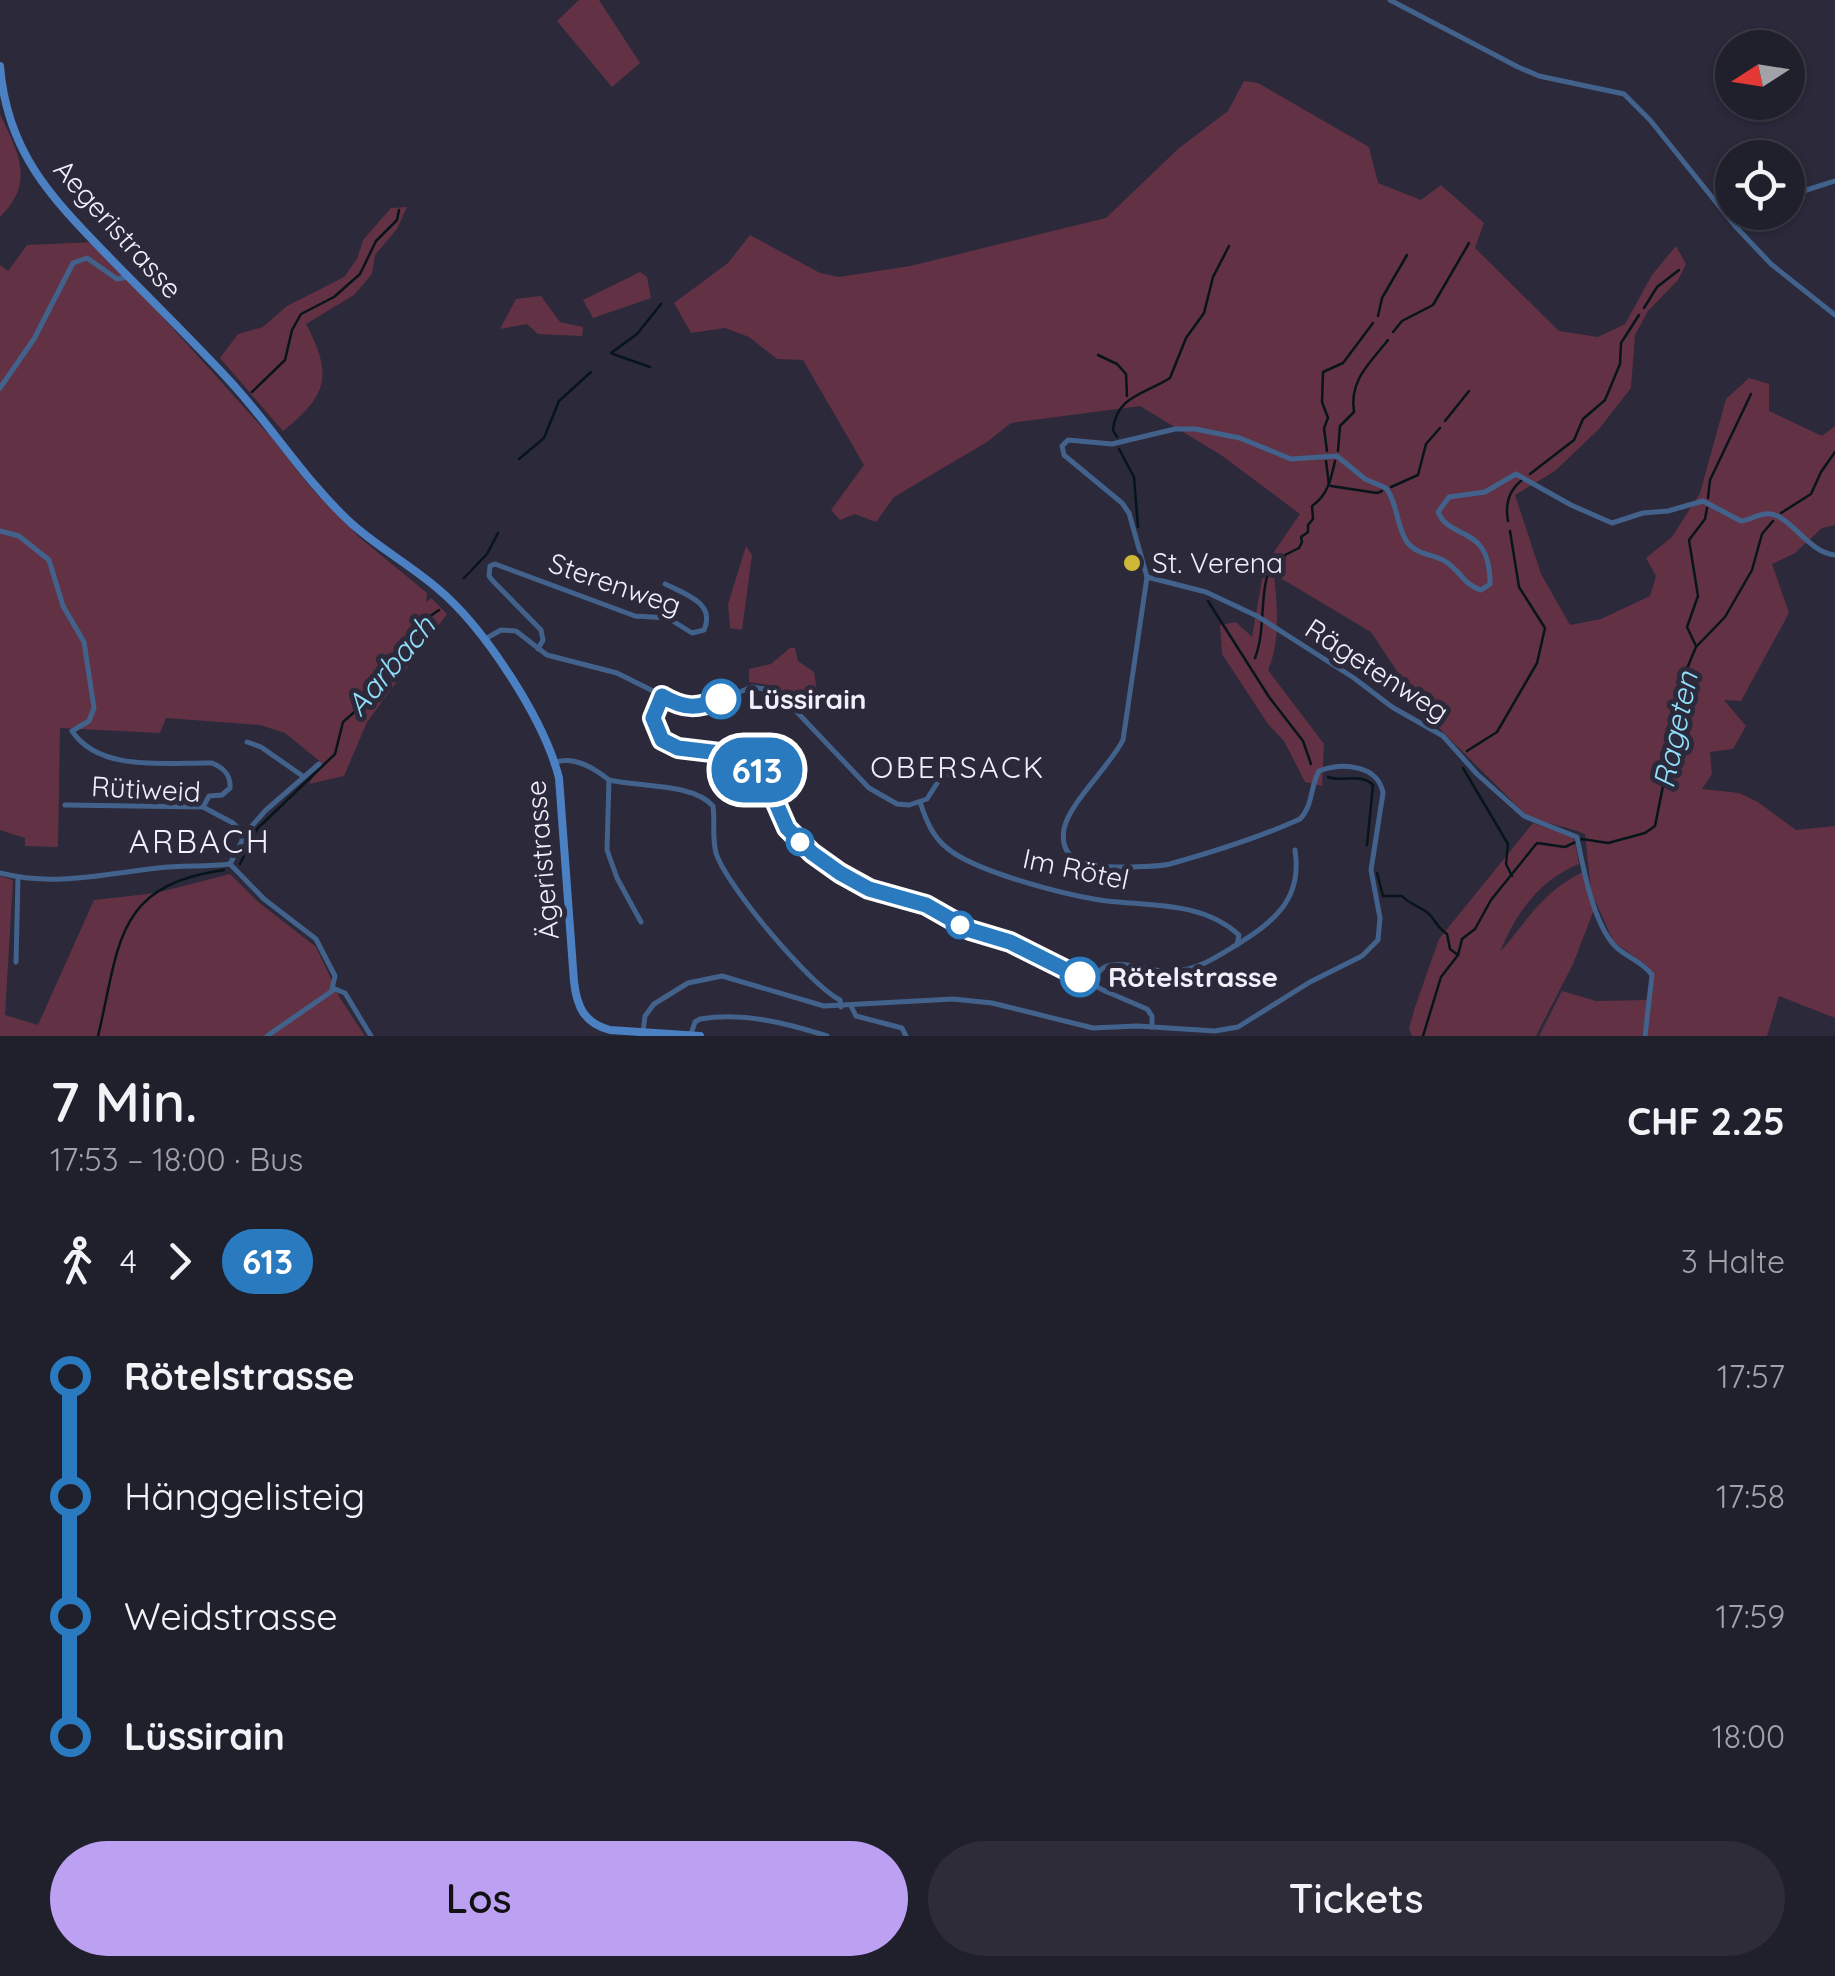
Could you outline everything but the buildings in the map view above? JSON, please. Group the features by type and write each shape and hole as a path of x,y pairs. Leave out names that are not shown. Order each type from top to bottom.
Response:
{"main road":[{"name":"Aegeristrasse","path":"0,66 9,120 33,170 70,217 245,398"},
{"name":"Ägeristrasse","path":"245,398 336,508 437,588 485,640 530,712 555,762 562,798 579,1006 590,1022 604,1029 689,1035"}],"street":[{"path":"1390,0 1518,68 1624,94 1715,194"},
{"path":"1805,190 1835,180"},
{"path":"1739,230 1772,264 1835,315"},
{"path":"0,388 34,339 72,263 88,258 111,276 128,277"},
{"path":"643,1032 646,1016 654,1004 684,984 716,976 746,981 813,1005 978,1000 1113,1032 1152,1027 1214,1031 1238,1027 1310,982 1362,956 1378,940 1380,918 1371,870 1383,793 1381,783 1367,770 1338,766 1319,771 1306,812 1300,819 1167,865 1098,868 1076,860 1066,846 1066,822 1123,740 1147,577 1129,513 1112,492 1064,454 1064,442 1112,444 1196,429 1240,438 1291,459 1336,456 1365,479 1386,488 1402,532 1413,548 1442,559 1471,587 1482,590 1490,584 1486,553 1474,538 1444,523 1438,512 1448,497 1485,492 1516,474 1602,521 1620,522 1644,512 1668,511 1703,501 1741,521 1765,514 1774,516 1797,530 1816,551 1835,555"},
{"path":"0,531 19,536 49,560 63,606 84,642 94,708 88,721 72,731 76,738 117,760 212,763 221,767 231,781 230,788 222,796 210,796 204,807"},
{"name":"Sterenweg","path":"538,649 544,640 541,630 488,576 490,566 495,564 636,616 668,618 692,633 704,630 708,615 704,606 665,584"},
{"name":"Rägetenweg","path":"1147,577 1206,592 1257,616 1392,707 1443,736 1477,774 1524,816 1578,841 1590,891 1613,944 1652,975 1644,1036"},
{"path":"485,640 508,629 556,658 617,673 678,705 694,708 752,688 777,691 869,788 898,804 920,802 932,795 941,777"},
{"path":"662,696 653,718 662,740 678,748 728,754 749,764 769,787 787,828 840,873 869,889 926,905 970,930 1010,942 1148,1008 1152,1027"},
{"path":"247,742 304,777"},
{"path":"555,762 568,760 610,780 688,792 710,801 714,806 716,850 732,882 785,949 840,1000 842,1007"},
{"path":"230,864 242,836 320,764"},
{"path":"610,780 607,850 641,922"},
{"name":"Im Rötel","path":"920,802 932,833 943,845 974,864 1105,900 1184,908 1235,931 1240,938 1237,945"},
{"name":"Rütiweid","path":"65,805 204,807 233,823 242,836"},
{"path":"1093,984 1100,970 1109,966 1178,971 1204,964 1266,928 1286,905 1292,890 1295,850"},
{"path":"0,873 62,880 171,866 230,864 255,891 316,938 335,976 332,989 267,1036"},
{"path":"16,962 18,878"},
{"path":"332,989 343,991 371,1036"},
{"path":"851,1006 856,1016 902,1028 906,1036"},
{"path":"689,1035 700,1019 753,1018 828,1036"}],"shaded area":[{"path":"579,0 599,0 640,63 612,87 557,21"},
{"path":"1244,81 1258,83 1369,147 1378,183 1421,200 1441,185 1484,223 1475,248 1559,331 1598,337 1625,324 1652,275 1676,246 1686,264 1678,280 1648,311 1635,335 1631,388 1599,429 1555,471 1515,495 1541,574 1570,625 1601,619 1650,596 1656,576 1646,558 1672,537 1700,493 1726,399 1749,378 1769,384 1769,411 1822,436 1835,426 1835,525 1822,528 1795,553 1772,564 1789,613 1741,701 1724,700 1746,726 1733,749 1710,752 1712,774 1702,789 1739,793 1796,830 1835,826 1835,1018 1779,996 1767,1036 1646,1036 1653,975 1646,965 1614,942 1610,934 1591,891 1585,834 1528,817 1426,715 1371,632 1282,579 1267,562 1300,514 1221,455 1140,406 1011,423 987,442 894,497 876,522 855,514 840,520 831,510 864,465 803,360 777,359 749,337 725,328 691,333 674,303 728,263 750,235 820,273 839,277 910,266 1106,218 1179,148 1228,111"},
{"path":"0,114 17,154 21,179 18,192 0,217"},
{"path":"407,207 397,229 375,255 372,274 354,295 306,324 320,357 322,383 309,406 283,431 220,358 238,334 263,327 287,306 344,277 357,259 363,240 391,208"},
{"path":"95,242 271,437 313,490 359,537 427,593 426,602 431,598 447,614 367,722 344,776 309,784 322,763 285,733 260,725 166,718 160,733 60,728 58,847 25,846 25,838 0,830 0,265 8,271 27,245"},
{"path":"640,272 647,277 651,298 593,318 583,300"},
{"path":"541,296 560,322 583,327 582,336 538,334 527,324 500,329 516,299"},
{"path":"746,546 752,555 742,630 730,628 728,604"},
{"path":"1264,568 1274,575 1277,611 1275,647 1268,670 1324,744 1322,786 1305,782 1284,741 1268,724 1222,654 1220,625 1236,622 1252,637"},
{"path":"795,648 798,661 814,672 817,691 803,707 776,686 749,682 749,669 771,664"},
{"path":"1533,823 1574,837 1579,864 1552,879 1530,899 1500,952 1546,897 1583,872 1595,907 1573,964 1536,1036 1412,1036 1409,1029 1415,1007 1439,939"},
{"path":"230,874 257,901 316,947 340,998 365,1036 0,1036 0,876 13,880 5,1015 38,1025 94,900 156,893"},
{"path":"1562,991 1596,1001 1649,1000 1642,1036 1539,1036"}],"waterway":[{"path":"252,392 285,360 292,330 301,314 334,297 360,274 376,241 397,220 399,210"},
{"path":"1393,332 1402,321 1433,305 1469,243"},
{"path":"1117,437 1113,430 1115,419 1126,403 1170,378 1186,338 1204,313 1213,277 1229,246"},
{"path":"1378,316 1382,298 1407,255"},
{"path":"1644,308 1657,287 1679,270"},
{"path":"611,353 637,334 661,304"},
{"path":"1530,474 1574,440 1583,419 1605,400 1620,364 1621,343 1639,315"},
{"path":"1327,451 1323,372 1343,363 1373,323"},
{"path":"1338,451 1340,426 1354,412 1358,381 1388,340"},
{"path":"613,354 650,367"},
{"path":"1098,355 1117,364 1126,374 1127,396"},
{"path":"519,459 544,438 559,401 591,372"},
{"path":"1445,421 1469,391"},
{"path":"1708,498 1710,480 1751,394"},
{"path":"1391,487 1418,475 1426,444 1440,428"},
{"path":"1119,449 1134,477 1138,527"},
{"path":"1781,513 1811,494 1835,452"},
{"path":"1326,461 1329,485"},
{"path":"1255,658 1270,568 1282,565 1285,555 1299,548 1313,519 1312,506 1325,492 1335,461"},
{"path":"1508,521 1509,499 1522,480"},
{"path":"1331,486 1382,491"},
{"path":"1696,646 1687,627 1698,596 1689,540 1705,519 1707,508"},
{"name":"Rageten","path":"1423,1036 1441,977 1458,955 1462,939 1475,929 1491,900 1537,843 1565,847 1582,839 1608,843 1645,833 1655,826 1668,761 1682,728 1680,685 1696,647 1725,617 1752,570 1762,534 1773,521"},
{"path":"1467,751 1497,732 1537,663 1545,628 1519,587 1510,531"},
{"path":"464,578 487,554 498,533"},
{"path":"1208,601 1269,697 1303,741 1311,764"},
{"name":"Aarbach","path":"240,864 257,829 335,754 343,722 391,675 420,632 423,621 439,610"},
{"path":"1463,768 1508,844 1506,864 1512,876"},
{"path":"1328,777 1363,779 1373,785 1367,845"},
{"name":"Aarbach","path":"98,1036 119,947 128,924 142,905 161,889 224,870"},
{"path":"1377,873 1383,896 1402,896 1427,912 1447,934 1450,949 1458,955"}],"bus line":[{"name":"613","path":"721,699 694,708 662,696 653,718 658,734 671,746 728,754 757,770 796,839 856,883 926,905 970,930 1010,942 1080,977"}],"place":[{"name":"St. Verena","path":"1132,563"},
{"name":"Lüssirain","path":"721,699"},
{"name":"Rötelstrasse","path":"1080,977"}],"district":[{"name":"OBERSACK","path":"958,768"},
{"name":"ARBACH","path":"200,842"}]}
